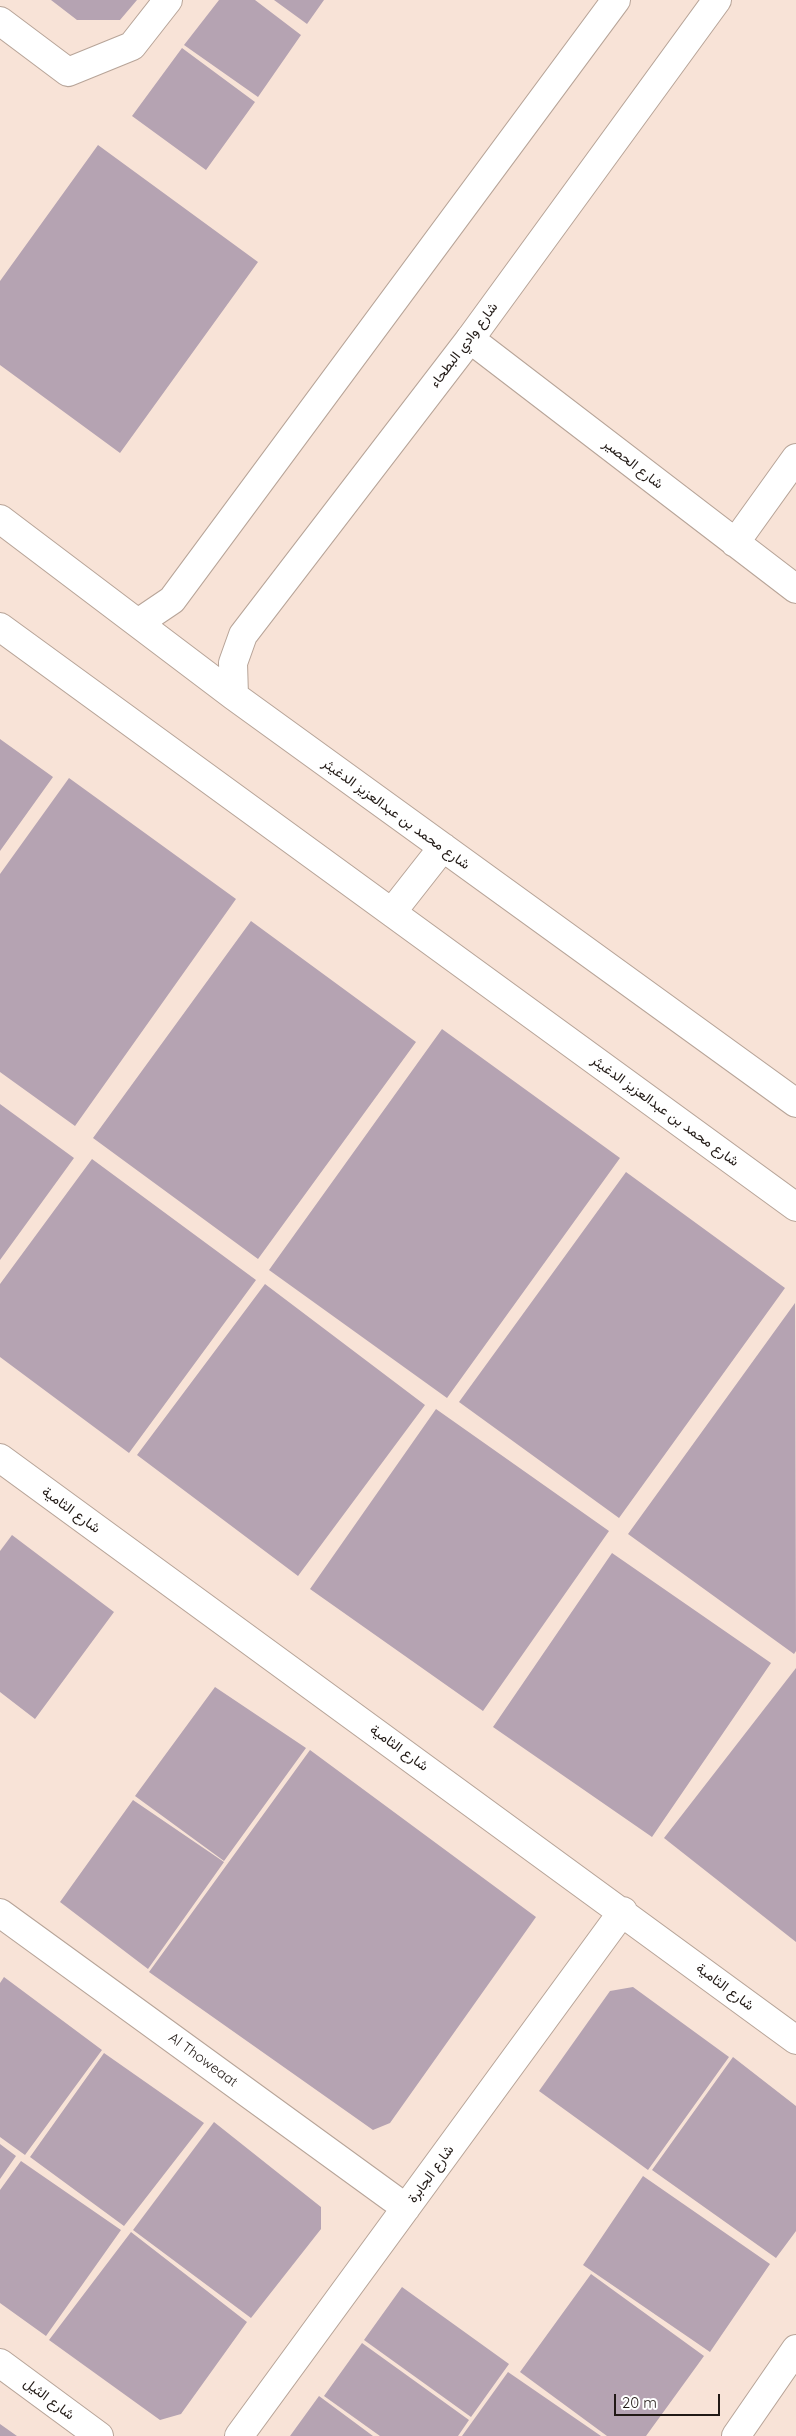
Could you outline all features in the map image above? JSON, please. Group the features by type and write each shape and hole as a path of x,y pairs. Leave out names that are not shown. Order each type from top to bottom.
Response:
{"street":[{"path":"0,21 68,72 132,46 168,0"},
{"path":"138,623 172,600 616,0"},
{"name":"شارع وادي البطحاء","path":"234,696 233,663 242,635 470,339 717,0"},
{"name":"شارع الحصير","path":"470,339 796,589"},
{"path":"735,543 796,458"},
{"name":"شارع محمد بن عبدالعزيز الدغيثر","path":"0,519 234,696 796,1103"},
{"name":"شارع محمد بن عبدالعزيز الدغيثر","path":"0,627 796,1207"},
{"path":"392,912 443,847"},
{"name":"شارع الثامية","path":"0,1458 623,1911 796,2040"},
{"name":"شارع الجابرة","path":"239,2436 623,1911"},
{"name":"Al Thoweaat","path":"0,1913 406,2208"},
{"path":"736,2436 796,2349"},
{"name":"شارع الثيل","path":"0,2363 98,2436"}],"building":[{"path":"51,0 137,0 120,20 77,20"},
{"path":"219,0 255,0 301,35 258,97 184,45"},
{"path":"274,0 324,0 307,24"},
{"path":"182,48 255,102 206,170 132,116"},
{"path":"98,145 258,262 120,453 0,365 0,281"},
{"path":"0,739 53,777 0,851"},
{"path":"69,778 236,899 75,1126 0,1072 0,874"},
{"path":"251,921 416,1042 258,1259 93,1138"},
{"path":"442,1029 620,1158 447,1398 269,1270"},
{"path":"0,1104 74,1158 0,1260"},
{"path":"92,1159 256,1280 129,1453 0,1357 0,1284"},
{"path":"626,1172 785,1288 619,1518 459,1402"},
{"path":"265,1284 425,1405 298,1576 137,1455"},
{"path":"795,1303 796,1651 794,1654 628,1534"},
{"path":"436,1409 609,1531 483,1711 310,1589"},
{"path":"12,1535 114,1612 35,1719 0,1692 0,1551"},
{"path":"612,1553 771,1663 652,1837 493,1727"},
{"path":"796,1668 796,1942 664,1838"},
{"path":"215,1687 306,1748 224,1861 135,1796"},
{"path":"310,1750 536,1917 390,2123 373,2130 149,1972"},
{"path":"133,1800 224,1862 148,1969 60,1902"},
{"path":"4,1977 102,2050 25,2155 0,2137 0,1983"},
{"path":"633,1987 729,2057 648,2170 539,2091 610,1991"},
{"path":"104,2053 204,2123 124,2226 30,2157"},
{"path":"733,2057 796,2106 796,2231 776,2258 652,2170"},
{"path":"214,2122 321,2207 321,2229 251,2318 133,2230"},
{"path":"0,2144 16,2156 0,2179"},
{"path":"21,2161 121,2230 46,2336 0,2303 0,2190"},
{"path":"643,2176 770,2264 710,2352 583,2265"},
{"path":"131,2232 247,2322 181,2414 160,2420 49,2340"},
{"path":"591,2274 704,2356 646,2436 607,2436 520,2372"},
{"path":"402,2287 509,2364 471,2417 364,2340"},
{"path":"362,2343 469,2420 458,2436 380,2436 324,2396"},
{"path":"508,2372 601,2436 462,2436"},
{"path":"319,2396 373,2436 290,2436"},
{"path":"0,2424 17,2436 0,2436"}]}
